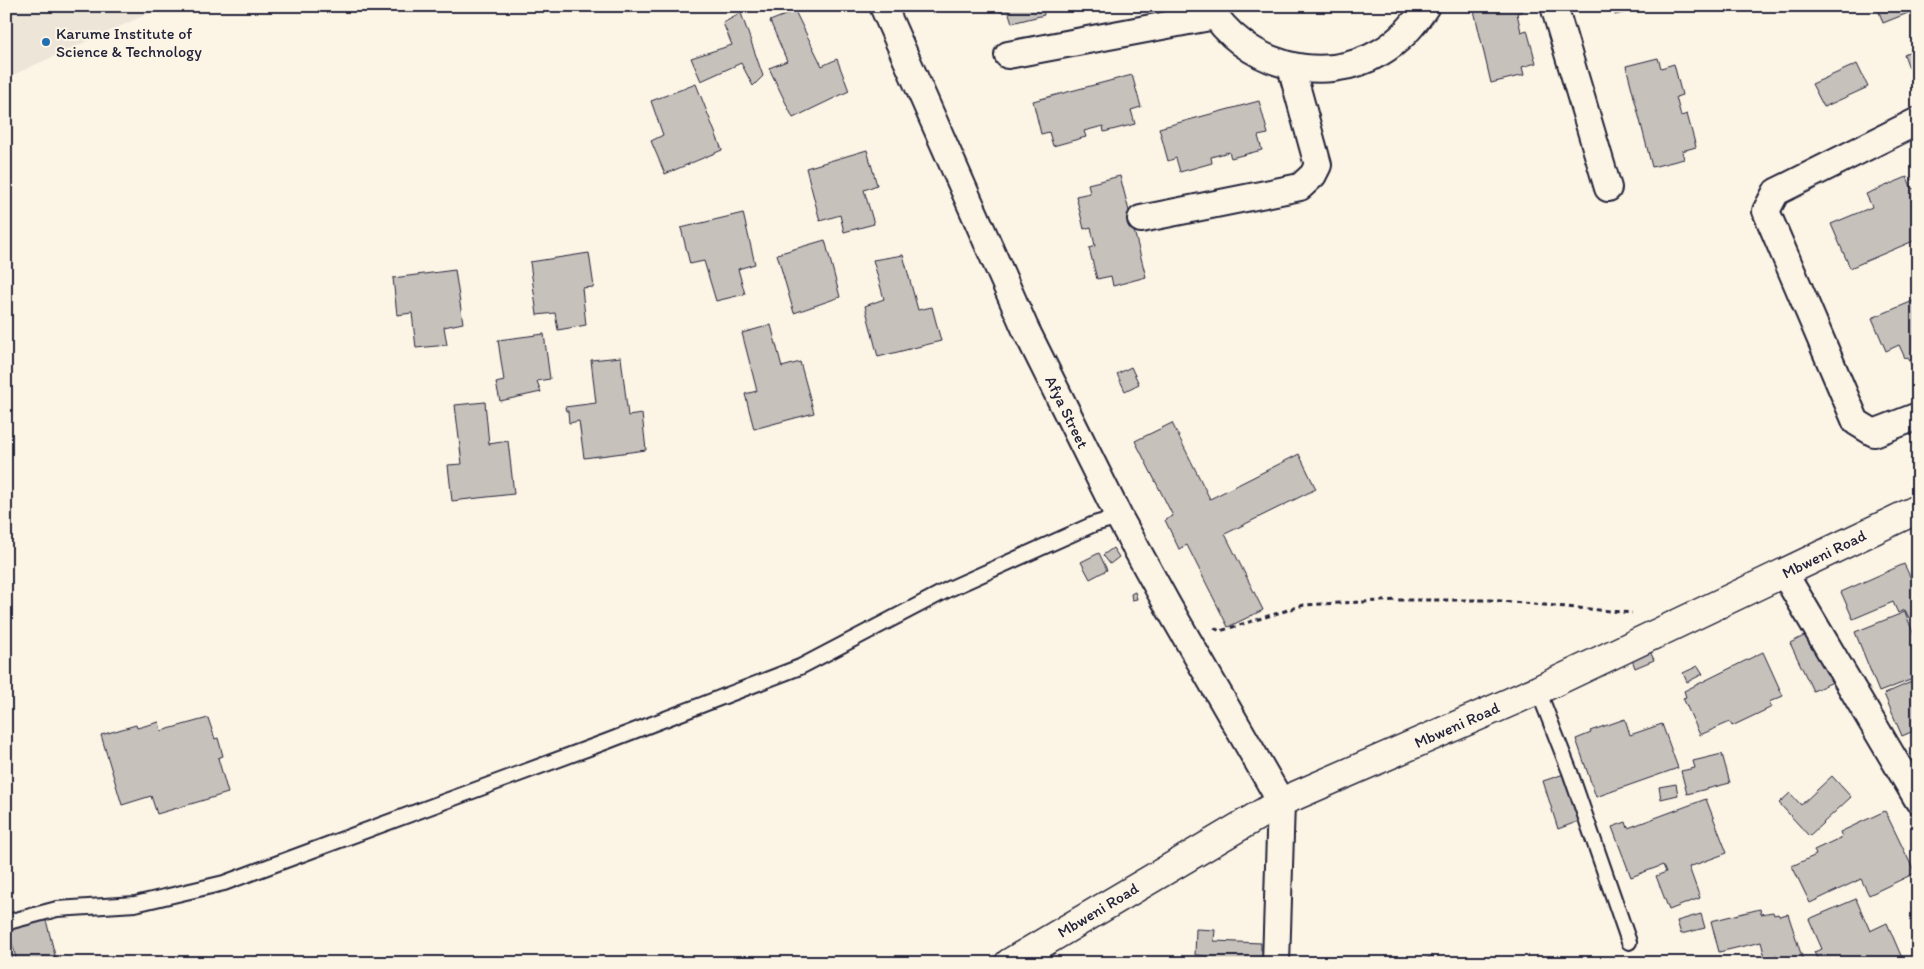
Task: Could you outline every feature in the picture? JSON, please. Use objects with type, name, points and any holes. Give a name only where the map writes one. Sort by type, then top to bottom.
[{"type":"street","name":"Afya Street","points":[[883,6],[1025,328],[1119,517],[1281,802]]},
{"type":"street","points":[[1008,56],[1212,11],[1230,34],[1248,49],[1269,60],[1291,67],[1337,68],[1360,62],[1381,52],[1400,38],[1416,22],[1426,6]]},
{"type":"street","points":[[1554,6],[1608,188]]},
{"type":"street","points":[[1141,220],[1300,187],[1312,175],[1318,165],[1291,67]]},
{"type":"street","points":[[1918,121],[1776,192],[1766,212],[1856,422],[1874,433],[1918,416]]},
{"type":"street","name":"Mbweni Road","points":[[1008,963],[1281,802],[1538,690],[1918,509]]},
{"type":"street","points":[[1784,573],[1918,800]]},
{"type":"street","points":[[1276,963],[1281,802]]},
{"type":"lane","points":[[6,924],[57,909],[135,904],[224,883],[800,668],[949,589],[1094,524],[1119,517]]},
{"type":"lane","points":[[1538,690],[1570,772],[1629,942]]},
{"type":"path","points":[[1211,627],[1220,631],[1304,604],[1398,600],[1490,600],[1633,613]]},
{"type":"shaded area","name":"Karume Institute of Science & Technology","points":[[6,6],[165,6],[6,78]]},
{"type":"building","points":[[998,6],[1052,6],[1043,9],[1044,15],[1012,23],[1008,10],[1000,12]]},
{"type":"building","points":[[1062,6],[1076,6],[1063,10]]},
{"type":"building","points":[[1473,6],[1521,6],[1523,11],[1517,13],[1521,32],[1527,30],[1536,63],[1522,67],[1524,75],[1491,83]]},
{"type":"building","points":[[1613,6],[1647,6],[1647,7],[1615,15]]},
{"type":"building","points":[[1877,6],[1918,6],[1918,9],[1883,23]]},
{"type":"building","points":[[795,11],[822,66],[837,59],[849,91],[793,118],[769,68],[787,61],[770,21]]},
{"type":"building","points":[[741,13],[763,76],[753,86],[741,63],[701,81],[691,58],[732,45],[723,23]]},
{"type":"building","points":[[1918,48],[1918,64],[1909,68],[1904,54]]},
{"type":"building","points":[[1658,58],[1661,68],[1674,64],[1682,95],[1676,97],[1681,116],[1687,114],[1696,147],[1682,151],[1684,159],[1652,167],[1626,66]]},
{"type":"building","points":[[1857,64],[1868,87],[1824,107],[1812,84]]},
{"type":"building","points":[[1132,75],[1141,107],[1131,110],[1135,124],[1104,132],[1103,126],[1084,131],[1086,137],[1053,146],[1049,132],[1041,134],[1033,101]]},
{"type":"building","points":[[696,84],[722,150],[665,174],[651,141],[663,135],[651,101]]},
{"type":"building","points":[[1259,101],[1268,134],[1258,136],[1262,150],[1231,158],[1229,152],[1211,157],[1212,163],[1180,172],[1176,158],[1168,161],[1159,128]]},
{"type":"building","points":[[867,150],[877,185],[864,190],[874,224],[844,232],[840,215],[820,221],[806,168]]},
{"type":"building","points":[[1120,176],[1146,277],[1113,286],[1111,276],[1097,279],[1089,248],[1095,246],[1091,227],[1084,229],[1076,196],[1090,193],[1088,184]]},
{"type":"building","points":[[1907,177],[1912,189],[1915,188],[1918,196],[1918,239],[1850,268],[1831,224],[1872,207],[1866,194]]},
{"type":"building","points":[[743,213],[755,264],[738,269],[745,294],[716,301],[704,261],[690,264],[681,228]]},
{"type":"building","points":[[825,240],[840,297],[794,313],[777,254]]},
{"type":"building","points":[[589,253],[594,287],[582,288],[586,325],[558,330],[555,313],[537,315],[530,262]]},
{"type":"building","points":[[903,255],[918,310],[932,307],[941,341],[878,357],[865,306],[884,299],[873,260]]},
{"type":"building","points":[[455,270],[463,323],[444,327],[447,345],[416,348],[412,313],[397,315],[393,278]]},
{"type":"building","points":[[1918,299],[1918,365],[1912,367],[1908,357],[1905,358],[1899,345],[1886,351],[1872,318]]},
{"type":"building","points":[[771,325],[782,367],[800,362],[814,413],[754,429],[745,394],[757,391],[742,333]]},
{"type":"building","points":[[544,334],[550,379],[537,381],[541,392],[500,401],[496,383],[504,381],[498,340]]},
{"type":"building","points":[[621,357],[628,416],[642,414],[646,450],[584,458],[579,421],[569,423],[568,411],[566,411],[565,407],[596,403],[591,360]]},
{"type":"building","points":[[1131,367],[1139,384],[1125,391],[1117,374]]},
{"type":"building","points":[[485,402],[489,444],[508,441],[514,494],[452,501],[448,465],[462,464],[455,405]]},
{"type":"building","points":[[1172,423],[1210,499],[1299,454],[1316,489],[1225,534],[1263,610],[1228,627],[1187,545],[1179,549],[1165,520],[1173,516],[1135,441]]},
{"type":"building","points":[[1113,548],[1119,557],[1110,564],[1103,555]]},
{"type":"building","points":[[1099,553],[1107,570],[1090,579],[1081,562]]},
{"type":"building","points":[[1904,564],[1918,593],[1918,614],[1909,618],[1905,610],[1898,613],[1893,602],[1853,619],[1841,592]]},
{"type":"building","points":[[1135,592],[1137,599],[1132,600],[1131,594]]},
{"type":"building","points":[[1905,612],[1918,645],[1918,677],[1879,692],[1855,632]]},
{"type":"building","points":[[1810,633],[1833,682],[1813,691],[1790,643]]},
{"type":"building","points":[[1649,649],[1654,660],[1635,668],[1631,657]]},
{"type":"building","points":[[1763,652],[1783,696],[1769,702],[1772,707],[1732,726],[1730,722],[1700,735],[1683,698],[1686,697],[1684,691]]},
{"type":"building","points":[[1698,666],[1703,674],[1687,682],[1683,673]]},
{"type":"building","points":[[1918,679],[1918,729],[1902,736],[1884,694]]},
{"type":"building","points":[[208,718],[215,739],[218,738],[223,756],[218,758],[228,793],[157,814],[151,796],[122,805],[101,735],[136,725],[137,728],[159,722],[161,731]]},
{"type":"building","points":[[1625,719],[1630,735],[1662,724],[1678,768],[1596,797],[1576,739],[1591,733],[1590,731]]},
{"type":"building","points":[[1722,754],[1730,783],[1687,794],[1681,771],[1695,768],[1693,761]]},
{"type":"building","points":[[1567,773],[1582,820],[1558,829],[1543,781]]},
{"type":"building","points":[[1832,776],[1851,797],[1809,836],[1779,803],[1790,793],[1801,805]]},
{"type":"building","points":[[1676,784],[1678,795],[1661,799],[1659,787]]},
{"type":"building","points":[[1706,799],[1727,853],[1689,867],[1700,898],[1669,910],[1656,876],[1666,872],[1663,865],[1631,877],[1612,827],[1626,822],[1628,828]]},
{"type":"building","points":[[1885,811],[1915,873],[1869,895],[1861,879],[1810,903],[1792,866],[1816,855],[1814,850],[1842,837],[1840,832]]},
{"type":"building","points":[[1856,899],[1870,931],[1887,923],[1902,958],[1891,963],[1819,963],[1814,952],[1822,949],[1809,919]]},
{"type":"building","points":[[1760,909],[1761,914],[1773,912],[1774,915],[1778,914],[1779,916],[1788,914],[1804,963],[1780,963],[1777,955],[1765,957],[1761,942],[1719,952],[1711,921]]},
{"type":"building","points":[[1701,914],[1705,928],[1681,934],[1677,921]]},
{"type":"building","points":[[46,920],[57,963],[17,963],[9,929]]},
{"type":"building","points":[[1196,929],[1215,930],[1214,941],[1261,943],[1261,950],[1264,950],[1263,963],[1209,963],[1210,956],[1195,955]]},
{"type":"building","points":[[1433,956],[1435,963],[1415,963]]},
{"type":"building","points":[[1918,958],[1918,963],[1905,963]]},
{"type":"building","points":[[1722,959],[1723,963],[1701,963]]},
{"type":"place","name":"Karume Institute of Science & Technology","points":[[46,42]]}]
